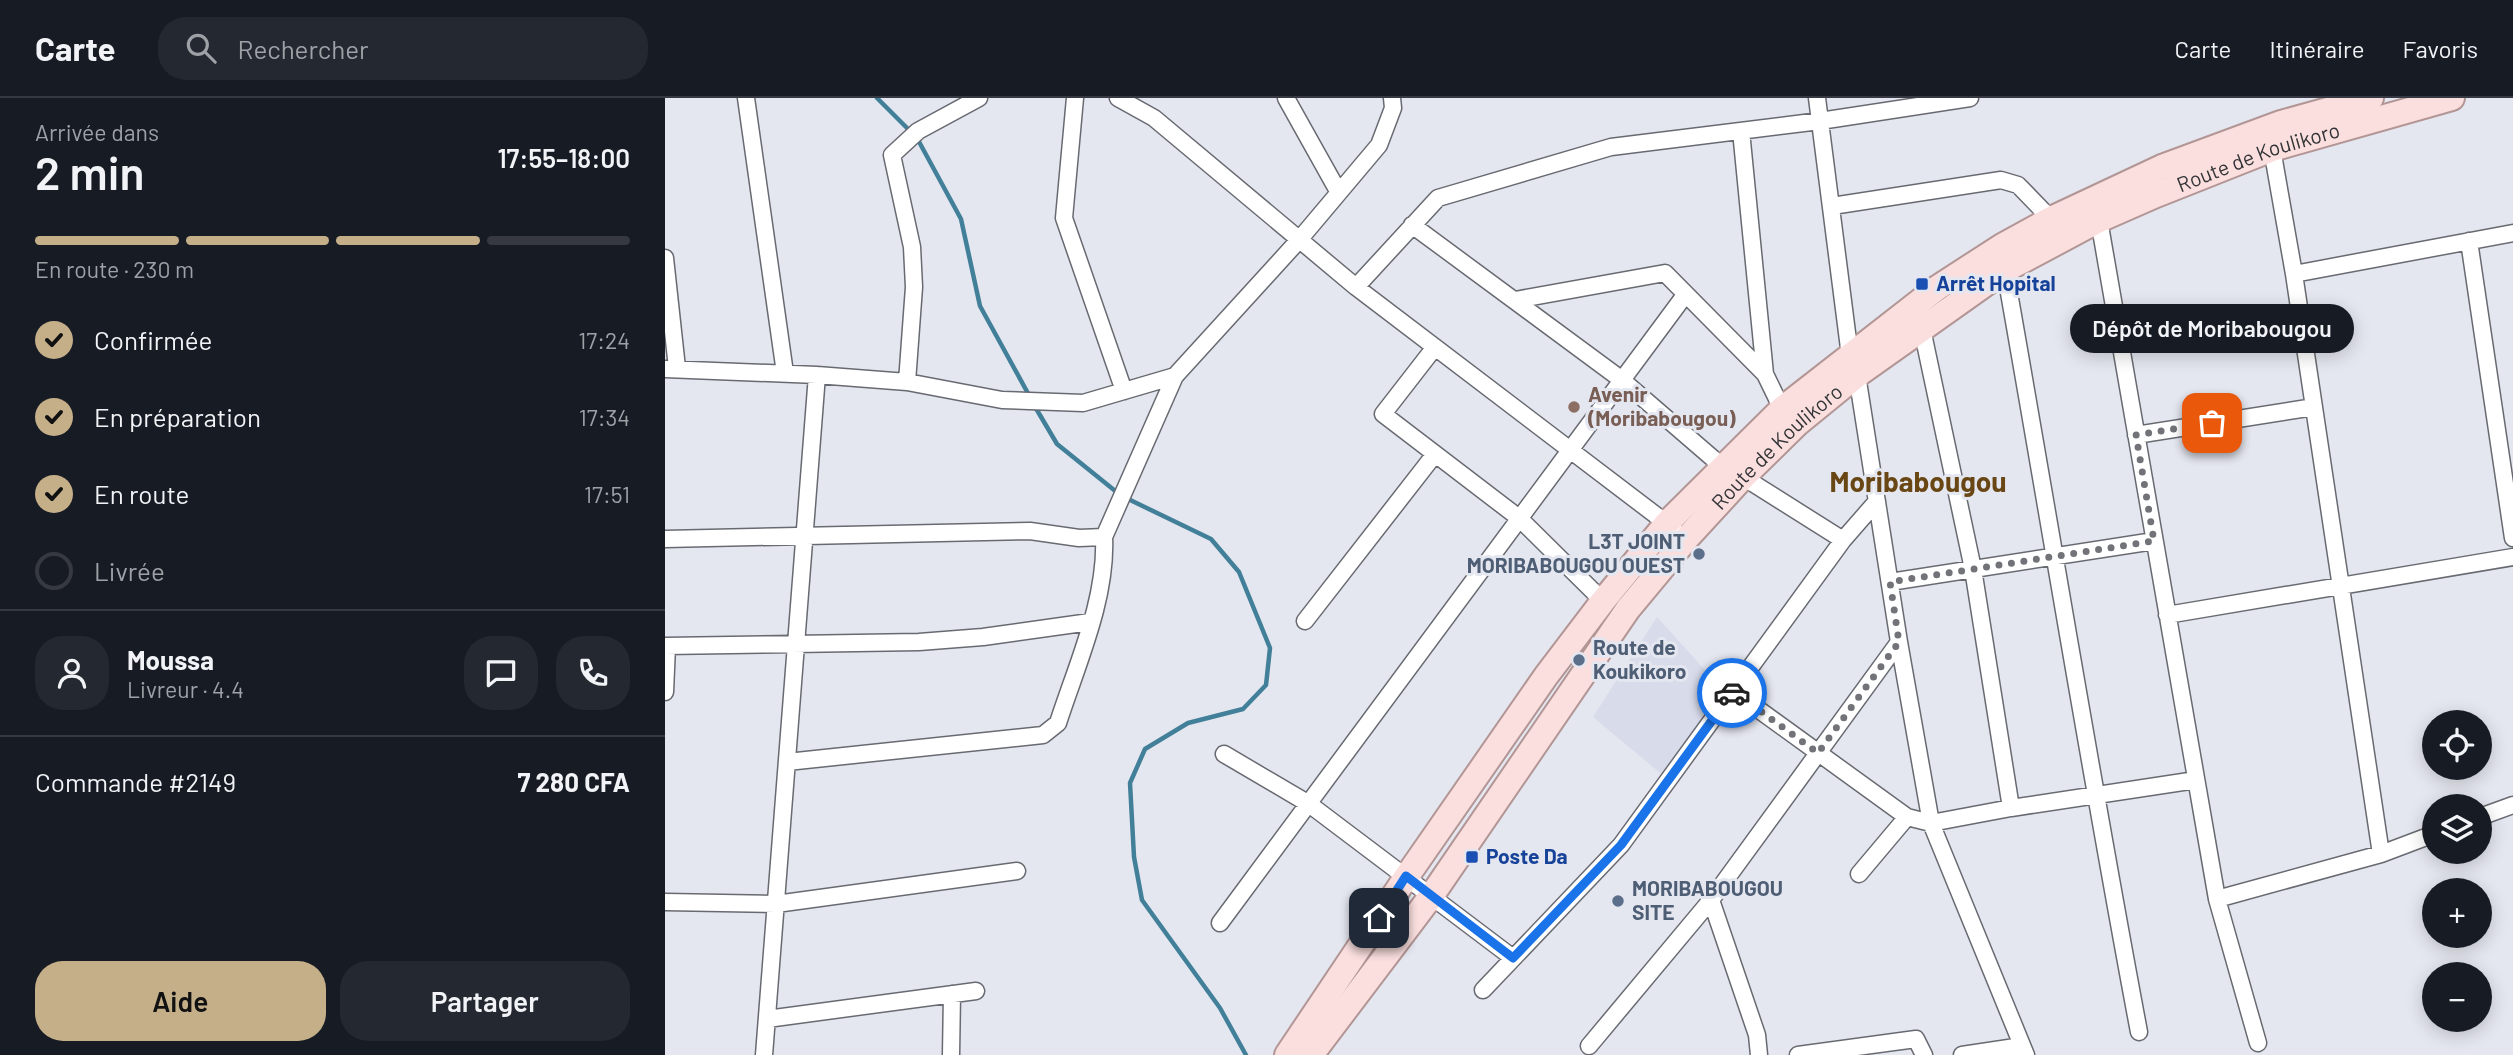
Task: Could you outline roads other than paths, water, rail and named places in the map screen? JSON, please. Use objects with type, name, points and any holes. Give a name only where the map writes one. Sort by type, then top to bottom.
[{"type":"main road","name":"Route de Koulikoro","points":[[1298,1051],[1406,876],[1538,687],[1667,523],[1797,424],[1854,365],[1937,288],[2002,246],[2051,219],[2162,167],[2281,123],[2371,98]]},
{"type":"main road","name":"Route de Koulikoro","points":[[1298,1051],[1432,895],[1628,609],[1687,538],[1782,409],[1854,365],[1922,329],[2005,270],[2099,220],[2271,149],[2391,106],[2452,98]]},
{"type":"street","points":[[746,98],[785,373]]},
{"type":"street","points":[[907,382],[914,287],[912,247],[892,155],[914,134],[979,98]]},
{"type":"street","points":[[1075,98],[1064,218],[1124,391]]},
{"type":"street","points":[[1118,98],[1154,118],[1356,287],[1687,538]]},
{"type":"street","points":[[1286,98],[1338,191]]},
{"type":"street","points":[[787,762],[1043,735],[1058,723],[1100,591],[1105,557],[1104,537],[1174,376],[1299,240],[1379,145],[1393,108],[1392,98]]},
{"type":"street","points":[[1817,98],[1854,365],[1931,823],[2024,1050],[1962,1055]]},
{"type":"street","points":[[1356,287],[1438,198],[1611,147],[1820,121],[1970,98]]},
{"type":"street","points":[[1741,131],[1765,374]]},
{"type":"street","points":[[2271,149],[2294,274],[2381,854]]},
{"type":"street","points":[[1832,206],[2001,180],[2018,185],[2051,219]]},
{"type":"street","points":[[2099,220],[2217,899],[2258,1043]]},
{"type":"street","points":[[1412,225],[1622,380],[1733,472],[1843,540]]},
{"type":"street","points":[[2294,274],[2513,233]]},
{"type":"street","points":[[2469,241],[2513,538]]},
{"type":"street","points":[[665,258],[671,369],[817,374],[907,382],[1002,400],[1083,403],[1174,376]]},
{"type":"street","points":[[2005,270],[2056,556],[2094,795],[2139,1032]]},
{"type":"street","points":[[1514,300],[1665,273],[1765,374],[1782,409]]},
{"type":"street","points":[[1220,923],[1685,295]]},
{"type":"street","points":[[1922,329],[1973,569],[2011,808]]},
{"type":"street","points":[[1435,346],[1383,414],[1519,518],[1603,601]]},
{"type":"street","points":[[764,1055],[817,374]]},
{"type":"street","points":[[2136,435],[2314,407]]},
{"type":"street","points":[[1305,621],[1435,454]]},
{"type":"street","points":[[1483,990],[1621,845],[1843,540],[1877,501]]},
{"type":"street","points":[[665,540],[1030,531],[1079,538],[1104,537]]},
{"type":"street","points":[[1890,582],[2154,541]]},
{"type":"street","points":[[2167,615],[2513,557]]},
{"type":"street","points":[[665,692],[666,646],[919,642],[983,637],[1090,622]]},
{"type":"street","points":[[1588,1046],[1711,900],[1899,642]]},
{"type":"street","points":[[1733,691],[1907,817],[1931,823],[2196,780]]},
{"type":"street","points":[[1224,754],[1309,804],[1513,958]]},
{"type":"street","points":[[2492,813],[2513,805]]},
{"type":"street","points":[[1859,874],[1907,817]]},
{"type":"street","points":[[2217,899],[2381,854],[2422,839]]},
{"type":"street","points":[[665,902],[776,904],[1017,871]]},
{"type":"street","points":[[1711,900],[1757,1035],[1759,1055]]},
{"type":"street","points":[[767,1019],[976,991]]},
{"type":"street","points":[[951,1055],[952,994]]},
{"type":"street","points":[[1798,1055],[1916,1039],[1924,1055]]},
{"type":"waterway","points":[[877,98],[911,132]]},
{"type":"waterway","points":[[917,138],[961,219],[980,306],[1030,397]]},
{"type":"waterway","points":[[1034,405],[1057,444],[1119,494]]},
{"type":"waterway","points":[[1126,498],[1211,539],[1239,572],[1270,648],[1266,685],[1243,709],[1188,723],[1145,749],[1130,783],[1134,857],[1142,900],[1220,1008],[1246,1055]]},
{"type":"place","name":"Arrêt Hopital","points":[[1922,284]]},
{"type":"place","name":"Avenir (Moribabougou)","points":[[1574,407]]},
{"type":"place","name":"Dépôt de Moribabougou","points":[[2212,423]]},
{"type":"place","name":"L3T JOINT MORIBABOUGOU OUEST","points":[[1699,554]]},
{"type":"place","name":"Route de Koukikoro","points":[[1579,660]]},
{"type":"place","name":"Poste Da","points":[[1472,857]]},
{"type":"place","name":"MORIBABOUGOU SITE","points":[[1618,901]]},
{"type":"district","name":"Moribabougou","points":[[1918,482]]}]
